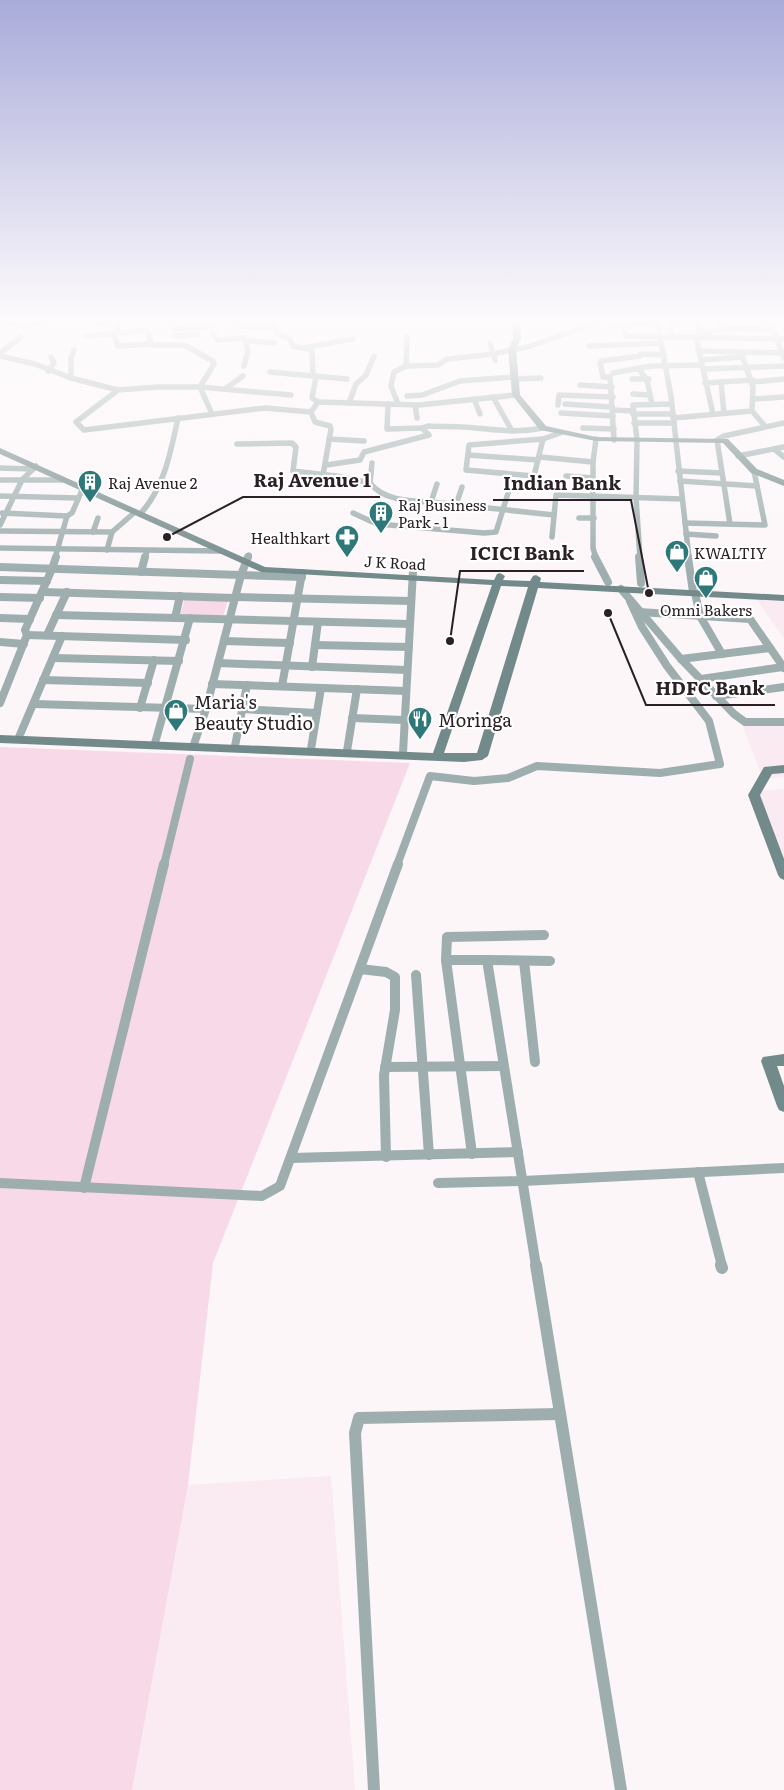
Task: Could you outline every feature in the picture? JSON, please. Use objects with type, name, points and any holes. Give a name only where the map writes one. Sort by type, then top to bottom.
[{"type":"street","points":[[96,406],[76,422],[80,428],[84,430],[265,408],[311,412]]},
{"type":"street","points":[[208,406],[212,414]]},
{"type":"street","points":[[311,412],[316,406]]},
{"type":"street","points":[[388,406],[387,429],[422,428],[428,426],[512,431],[543,428],[596,439],[725,441],[754,471],[784,483]]},
{"type":"street","points":[[415,406],[417,418]]},
{"type":"street","points":[[477,406],[480,414]]},
{"type":"street","points":[[498,406],[512,431]]},
{"type":"street","points":[[525,406],[543,428]]},
{"type":"street","points":[[576,406],[673,418]]},
{"type":"street","points":[[613,406],[614,440]]},
{"type":"street","points":[[634,406],[633,413],[637,440],[636,498],[641,583]]},
{"type":"street","points":[[672,406],[677,440],[678,471],[693,590],[700,616],[722,654]]},
{"type":"street","points":[[711,406],[713,414]]},
{"type":"street","points":[[723,406],[724,413]]},
{"type":"street","points":[[752,411],[753,406]]},
{"type":"street","points":[[561,414],[613,411]]},
{"type":"street","points":[[634,423],[752,411]]},
{"type":"street","points":[[752,411],[765,426]]},
{"type":"street","points":[[311,412],[315,422],[330,426],[324,475]]},
{"type":"street","points":[[0,531],[112,532],[141,511],[170,457],[178,418]]},
{"type":"street","points":[[717,440],[724,436],[784,423]]},
{"type":"street","points":[[326,465],[360,460],[364,452],[429,435],[422,428]]},
{"type":"street","points":[[584,428],[614,429]]},
{"type":"street","points":[[542,442],[534,476],[466,470],[469,445],[496,442],[542,442],[560,433]]},
{"type":"street","points":[[329,439],[364,441]]},
{"type":"street","points":[[596,439],[593,462],[593,548],[597,563],[608,582]]},
{"type":"street","points":[[717,440],[730,524]]},
{"type":"street","name":"J K Road","points":[[0,443],[62,480],[141,511],[221,551],[264,565],[302,575],[413,574]]},
{"type":"street","points":[[237,444],[268,443],[296,445],[293,471],[370,483]]},
{"type":"street","points":[[738,456],[784,447]]},
{"type":"street","points":[[774,449],[780,456],[784,457]]},
{"type":"street","name":"J K Road","points":[[0,451],[5,455],[40,467],[247,559]]},
{"type":"street","points":[[468,455],[593,462]]},
{"type":"street","points":[[372,463],[370,483],[375,490],[393,498],[554,515]]},
{"type":"street","points":[[0,468],[40,467]]},
{"type":"street","points":[[0,525],[3,513],[14,497],[22,480],[40,467]]},
{"type":"street","points":[[678,471],[722,473]]},
{"type":"street","points":[[684,522],[765,525],[754,471]]},
{"type":"street","points":[[566,476],[593,478]]},
{"type":"street","points":[[0,480],[62,480]]},
{"type":"street","points":[[680,481],[757,486]]},
{"type":"street","points":[[431,502],[436,484]]},
{"type":"street","points":[[456,505],[462,487]]},
{"type":"street","points":[[3,513],[67,516],[72,513],[83,488]]},
{"type":"street","points":[[353,513],[377,524],[484,534],[496,532],[509,490]]},
{"type":"street","points":[[552,537],[556,495],[682,499]]},
{"type":"street","points":[[0,496],[78,498]]},
{"type":"street","points":[[0,702],[28,635],[26,630],[30,619],[52,569],[67,516]]},
{"type":"street","points":[[93,532],[98,518]]},
{"type":"street","points":[[579,518],[594,518]]},
{"type":"street","points":[[107,550],[112,532]]},
{"type":"street","points":[[686,534],[716,536]]},
{"type":"street","points":[[0,548],[221,551]]},
{"type":"street","points":[[141,572],[147,551]]},
{"type":"street","points":[[193,746],[206,708],[241,575],[247,559]]},
{"type":"street","name":"J K Road","points":[[264,565],[535,581],[621,589],[784,591]]},
{"type":"street","points":[[0,567],[241,575],[302,575],[282,686]]},
{"type":"street","points":[[403,753],[413,574]]},
{"type":"street","points":[[438,756],[498,579]]},
{"type":"street","points":[[0,580],[47,581]]},
{"type":"street","points":[[0,738],[19,737],[193,746],[311,749],[464,758],[482,756],[535,581]]},
{"type":"street","name":"J K Road","points":[[535,581],[641,583],[693,590],[784,598]]},
{"type":"street","points":[[621,589],[681,659],[734,714],[745,722],[784,722]]},
{"type":"street","points":[[0,597],[67,592],[411,601]]},
{"type":"street","points":[[47,635],[67,592]]},
{"type":"street","points":[[175,618],[180,596]]},
{"type":"street","points":[[0,1183],[262,1196],[280,1186],[430,776],[474,781],[508,778],[537,766],[660,773],[720,764],[709,721],[667,666],[642,627],[630,601]]},
{"type":"street","points":[[639,612],[750,620],[784,668],[701,679]]},
{"type":"street","points":[[56,615],[410,624]]},
{"type":"street","points":[[0,618],[30,619]]},
{"type":"street","points":[[155,743],[186,640],[190,618]]},
{"type":"street","points":[[312,666],[318,622]]},
{"type":"street","points":[[28,635],[186,640]]},
{"type":"street","points":[[19,737],[62,636]]},
{"type":"street","points":[[224,640],[290,643]]},
{"type":"street","points":[[0,642],[24,644]]},
{"type":"street","points":[[315,645],[408,647]]},
{"type":"street","points":[[681,659],[770,648]]},
{"type":"street","points":[[52,658],[180,661]]},
{"type":"street","points":[[140,708],[154,660]]},
{"type":"street","points":[[218,663],[407,670]]},
{"type":"street","points":[[44,680],[148,683]]},
{"type":"street","points":[[212,684],[406,691]]},
{"type":"street","points":[[235,746],[247,685]]},
{"type":"street","points":[[716,696],[784,687]]},
{"type":"street","points":[[311,749],[321,688]]},
{"type":"street","points":[[347,751],[357,689]]},
{"type":"street","points":[[34,704],[140,708],[206,708]]},
{"type":"street","points":[[242,709],[317,713]]},
{"type":"street","points":[[352,718],[404,720]]},
{"type":"street","points":[[0,738],[438,756]]},
{"type":"street","points":[[84,1188],[190,759]]},
{"type":"street","points":[[784,769],[768,770],[754,795],[784,875]]},
{"type":"street","points":[[472,1154],[446,960],[447,937],[544,935]]},
{"type":"street","points":[[446,960],[550,961]]},
{"type":"street","points":[[487,960],[621,1790]]},
{"type":"street","points":[[524,961],[535,1062]]},
{"type":"street","points":[[360,969],[386,972],[395,977],[396,1002],[385,1067],[386,1157]]},
{"type":"street","points":[[416,975],[429,1155]]},
{"type":"street","points":[[784,1060],[768,1061],[784,1104]]},
{"type":"street","points":[[385,1067],[503,1066]]},
{"type":"street","points":[[291,1158],[386,1157],[518,1152]]},
{"type":"street","points":[[438,1182],[523,1181],[784,1168]]},
{"type":"street","points":[[698,1172],[722,1268]]},
{"type":"street","points":[[374,1790],[355,1433],[359,1418],[560,1414]]},
{"type":"shaded area","points":[[754,596],[784,598],[784,638]]},
{"type":"shaded area","points":[[185,599],[228,600],[223,617],[180,615]]},
{"type":"shaded area","points":[[784,720],[784,777],[763,779],[742,724]]},
{"type":"shaded area","points":[[0,747],[410,763],[213,1263],[188,1485],[132,1790],[0,1790]]},
{"type":"shaded area","points":[[784,789],[784,869],[757,791]]},
{"type":"shaded area","points":[[331,1476],[355,1790],[132,1790],[188,1485]]},
{"type":"place","name":"Raj Avenue 2","points":[[90,503]]},
{"type":"place","name":"Raj Business Park - 1","points":[[381,534]]},
{"type":"place","name":"Raj Avenue 1","points":[[167,537]]},
{"type":"place","name":"Healthkart","points":[[347,558]]},
{"type":"place","name":"KWALTIY","points":[[677,573]]},
{"type":"place","name":"Indian Bank","points":[[649,593]]},
{"type":"place","name":"Omni Bakers","points":[[706,599]]},
{"type":"place","name":"HDFC Bank","points":[[608,613]]},
{"type":"place","name":"ICICI Bank","points":[[450,641]]},
{"type":"place","name":"Maria's Beauty Studio","points":[[176,732]]},
{"type":"place","name":"Moringa","points":[[420,740]]}]
